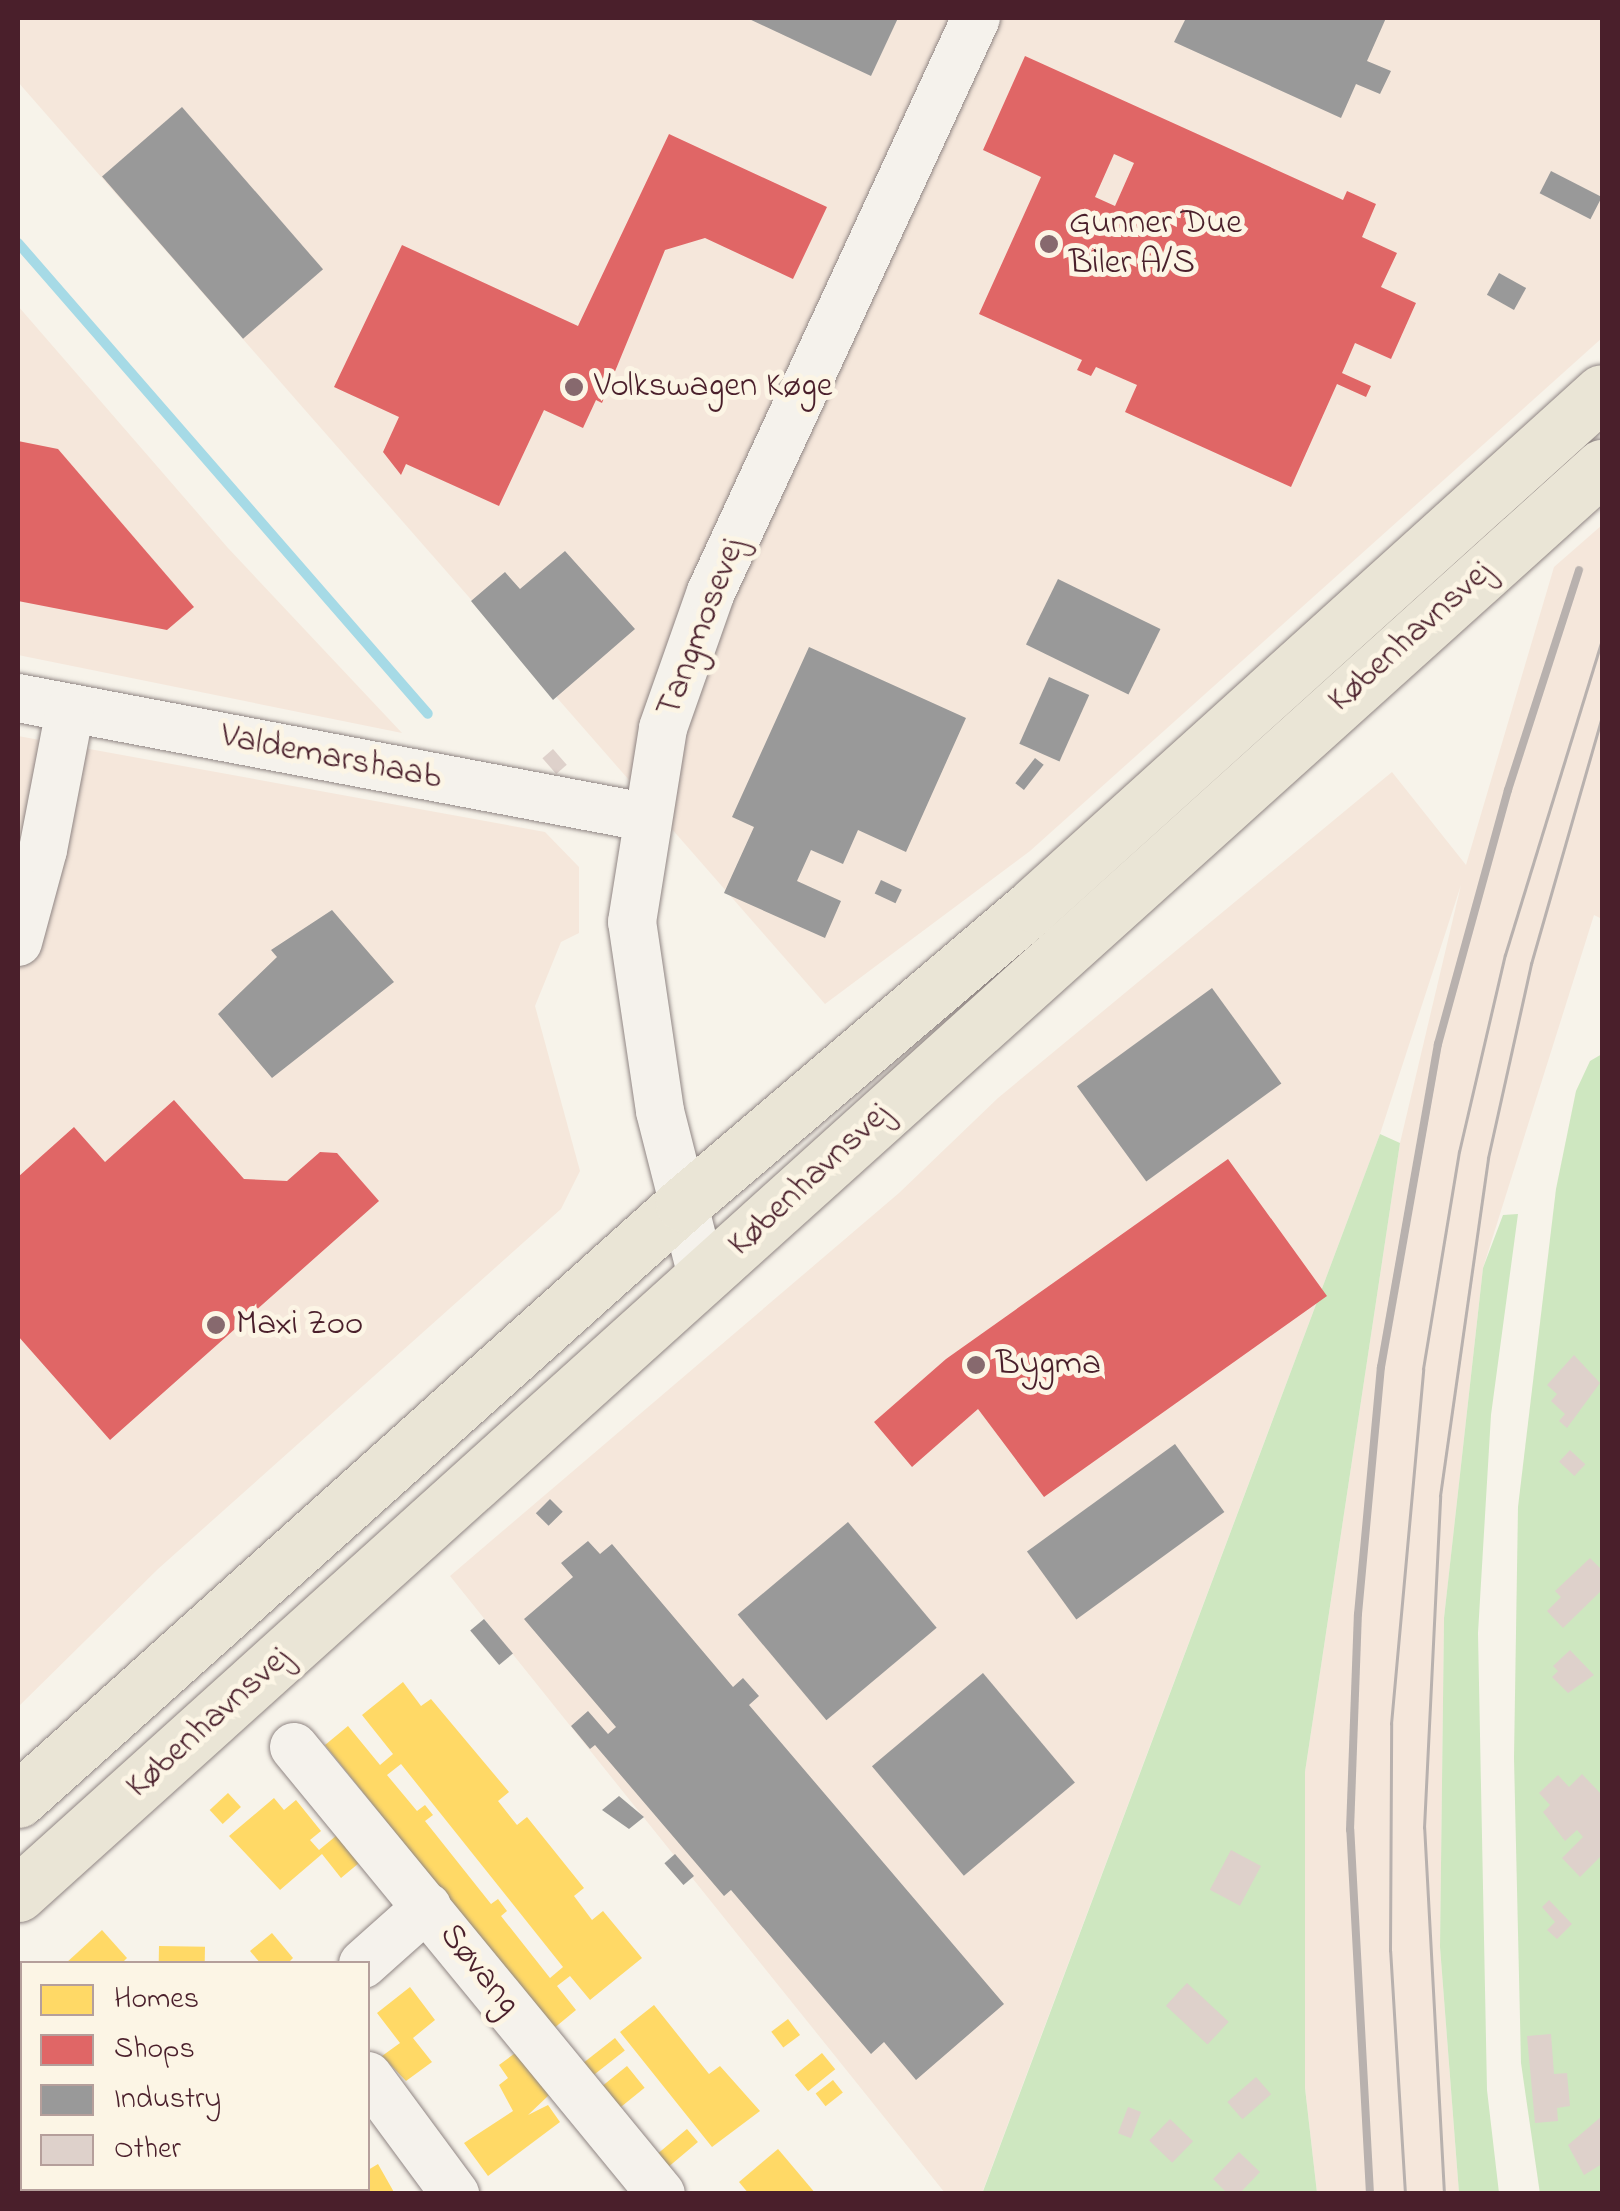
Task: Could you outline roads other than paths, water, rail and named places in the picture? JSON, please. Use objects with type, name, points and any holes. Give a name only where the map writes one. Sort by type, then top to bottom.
[{"type":"main road","name":"Københavnsvej","points":[[18,1800],[683,1204],[1034,905],[1602,392]]},
{"type":"main road","name":"Københavnsvej","points":[[18,1894],[703,1280],[1021,984],[1602,467]]},
{"type":"street","name":"Tangmosevej","points":[[703,1280],[660,1111],[632,922],[644,817],[670,706],[711,592],[976,18]]},
{"type":"street","name":"Valdemarshaab","points":[[18,698],[644,817]]},
{"type":"street","points":[[18,942],[44,850],[70,710]]},
{"type":"street","name":"Søvang","points":[[294,1748],[662,2194]]},
{"type":"street","points":[[366,1961],[427,1907]]},
{"type":"street","points":[[370,2079],[455,2194]]},
{"type":"waterway","points":[[18,243],[428,714]]},
{"type":"tram line","points":[[1405,2194],[1390,1951],[1391,1724],[1423,1369],[1459,1152],[1505,955],[1602,639]]},
{"type":"tram line","points":[[1444,2194],[1424,1828],[1440,1496],[1488,1158],[1531,964],[1602,717]]},
{"type":"railway","points":[[1370,2194],[1350,1830],[1358,1614],[1381,1367],[1438,1044],[1508,790],[1579,570]]},
{"type":"place","name":"Gunner Due Biler A/S","points":[[1049,244]]},
{"type":"place","name":"Volkswagen Køge","points":[[574,387]]},
{"type":"place","name":"Maxi Zoo","points":[[216,1325]]},
{"type":"place","name":"Bygma","points":[[976,1365]]}]
